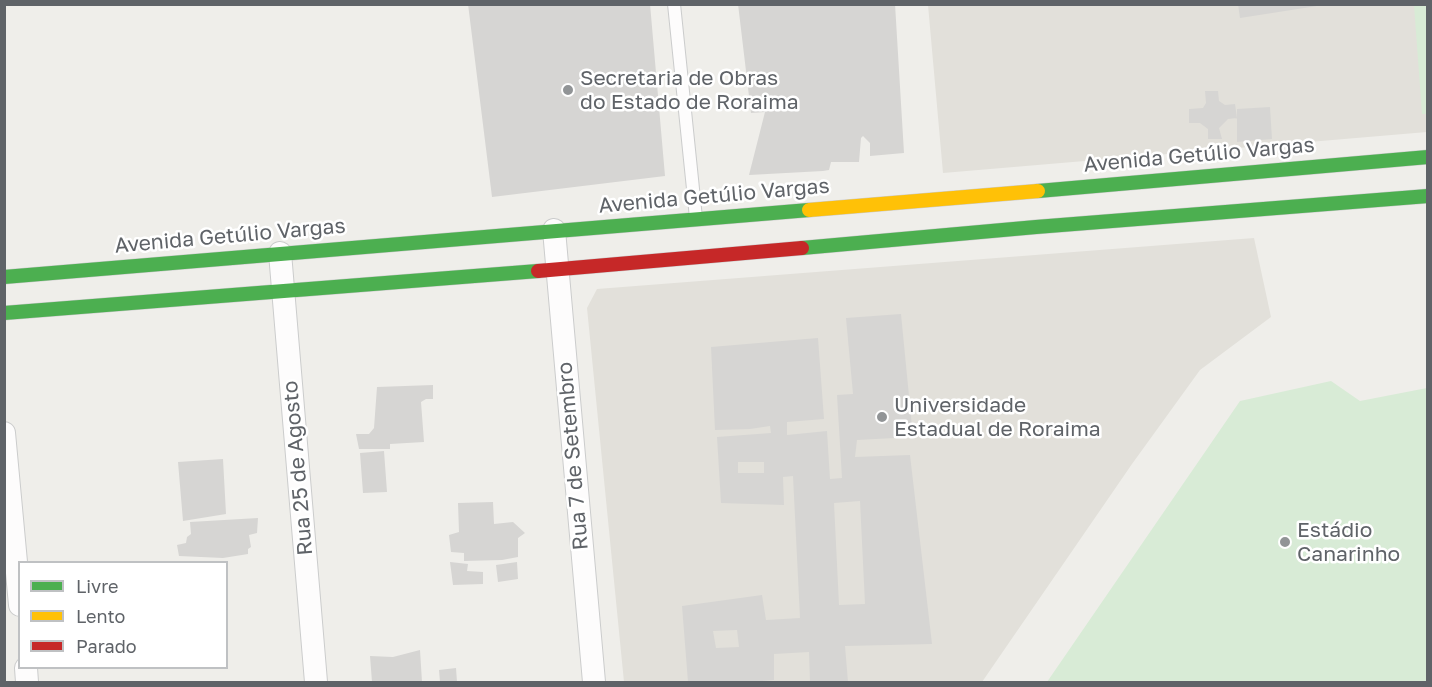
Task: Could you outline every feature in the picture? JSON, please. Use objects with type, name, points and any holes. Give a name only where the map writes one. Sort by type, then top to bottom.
[{"type":"main road","name":"Avenida Getúlio Vargas","points":[[4,277],[1428,157]]},
{"type":"main road","points":[[1216,174],[1220,214]]},
{"type":"main road","points":[[4,313],[557,270],[784,240],[1036,227],[1428,196]]},
{"type":"main road","points":[[780,211],[784,240]]},
{"type":"street","name":"Rua 7 de Setembro","points":[[554,230],[594,682]]},
{"type":"street","name":"Rua 25 de Agosto","points":[[280,253],[316,682]]},
{"type":"street","points":[[4,433],[9,550],[18,595]]},
{"type":"lane","points":[[674,4],[696,220]]},
{"type":"shaded area","points":[[928,5],[1427,5],[1427,132],[943,173]]},
{"type":"shaded area","name":"Universidade Estadual de Roraima","points":[[1254,238],[1271,317],[1200,370],[1132,464],[982,682],[624,682],[587,308],[597,289]]},
{"type":"green space","points":[[1414,5],[1427,5],[1427,114],[1422,114]]},
{"type":"green space","name":"Estádio Canarinho","points":[[1331,381],[1360,401],[1427,388],[1427,682],[1047,682],[1240,401]]},
{"type":"building","name":"Secretaria de Obras do Estado de Roraima","points":[[468,4],[650,4],[665,176],[492,197]]},
{"type":"building","points":[[738,4],[895,4],[904,153],[870,156],[870,143],[863,136],[859,162],[831,162],[829,170],[823,171],[749,175],[765,112],[751,113]]},
{"type":"building","points":[[1238,4],[1317,4],[1317,6],[1240,18]]},
{"type":"building","points":[[1205,91],[1218,91],[1219,101],[1225,105],[1235,104],[1237,118],[1228,119],[1219,128],[1222,139],[1208,139],[1208,129],[1200,123],[1189,123],[1189,109],[1203,108],[1206,103]]},
{"type":"building","points":[[1270,107],[1272,139],[1237,142],[1237,109]]},
{"type":"building","points":[[901,314],[913,437],[857,440],[855,457],[910,455],[932,644],[845,646],[848,682],[810,682],[809,652],[774,654],[774,680],[688,682],[682,606],[762,595],[766,620],[800,618],[793,476],[783,477],[784,505],[721,503],[717,437],[771,433],[770,426],[715,430],[711,347],[818,338],[824,419],[787,422],[787,435],[827,431],[830,479],[842,478],[837,395],[853,394],[846,318]],"holes":[[[738,462],[764,462],[764,473],[738,473]],[[860,501],[865,604],[839,605],[834,503]],[[737,630],[739,647],[716,648],[713,631]]]},
{"type":"building","points":[[433,385],[433,399],[421,402],[424,442],[390,444],[390,449],[359,449],[356,434],[369,434],[374,428],[377,387]]},
{"type":"building","points":[[384,451],[387,492],[363,493],[360,453]]},
{"type":"building","points":[[223,459],[226,514],[183,521],[178,462]]},
{"type":"building","points":[[493,502],[494,524],[513,522],[525,533],[518,538],[518,557],[502,560],[464,561],[464,553],[451,552],[449,535],[459,532],[458,503]]},
{"type":"building","points":[[258,518],[257,533],[249,535],[251,547],[248,549],[248,554],[223,558],[179,556],[177,545],[186,543],[187,537],[191,534],[190,522]]},
{"type":"building","points":[[450,562],[468,564],[467,571],[483,572],[483,584],[453,585]]},
{"type":"building","points":[[517,562],[518,579],[498,582],[496,565]]},
{"type":"building","points":[[420,650],[422,682],[372,682],[370,656],[393,657]]},
{"type":"building","points":[[456,668],[457,682],[440,682],[439,670]]},
{"type":"traffic: fast","points":[[1038,191],[1428,157]]},
{"type":"traffic: fast","points":[[802,248],[1428,196]]},
{"type":"traffic: fast","points":[[4,277],[809,210]]},
{"type":"traffic: fast","points":[[4,313],[538,271]]},
{"type":"traffic: slow","points":[[809,210],[1038,191]]},
{"type":"traffic: jam","points":[[538,271],[802,248]]},
{"type":"place","name":"Secretaria de Obras do Estado de Roraima","points":[[568,90]]},
{"type":"place","name":"Universidade Estadual de Roraima","points":[[882,417]]},
{"type":"place","name":"Estádio Canarinho","points":[[1285,542]]}]
